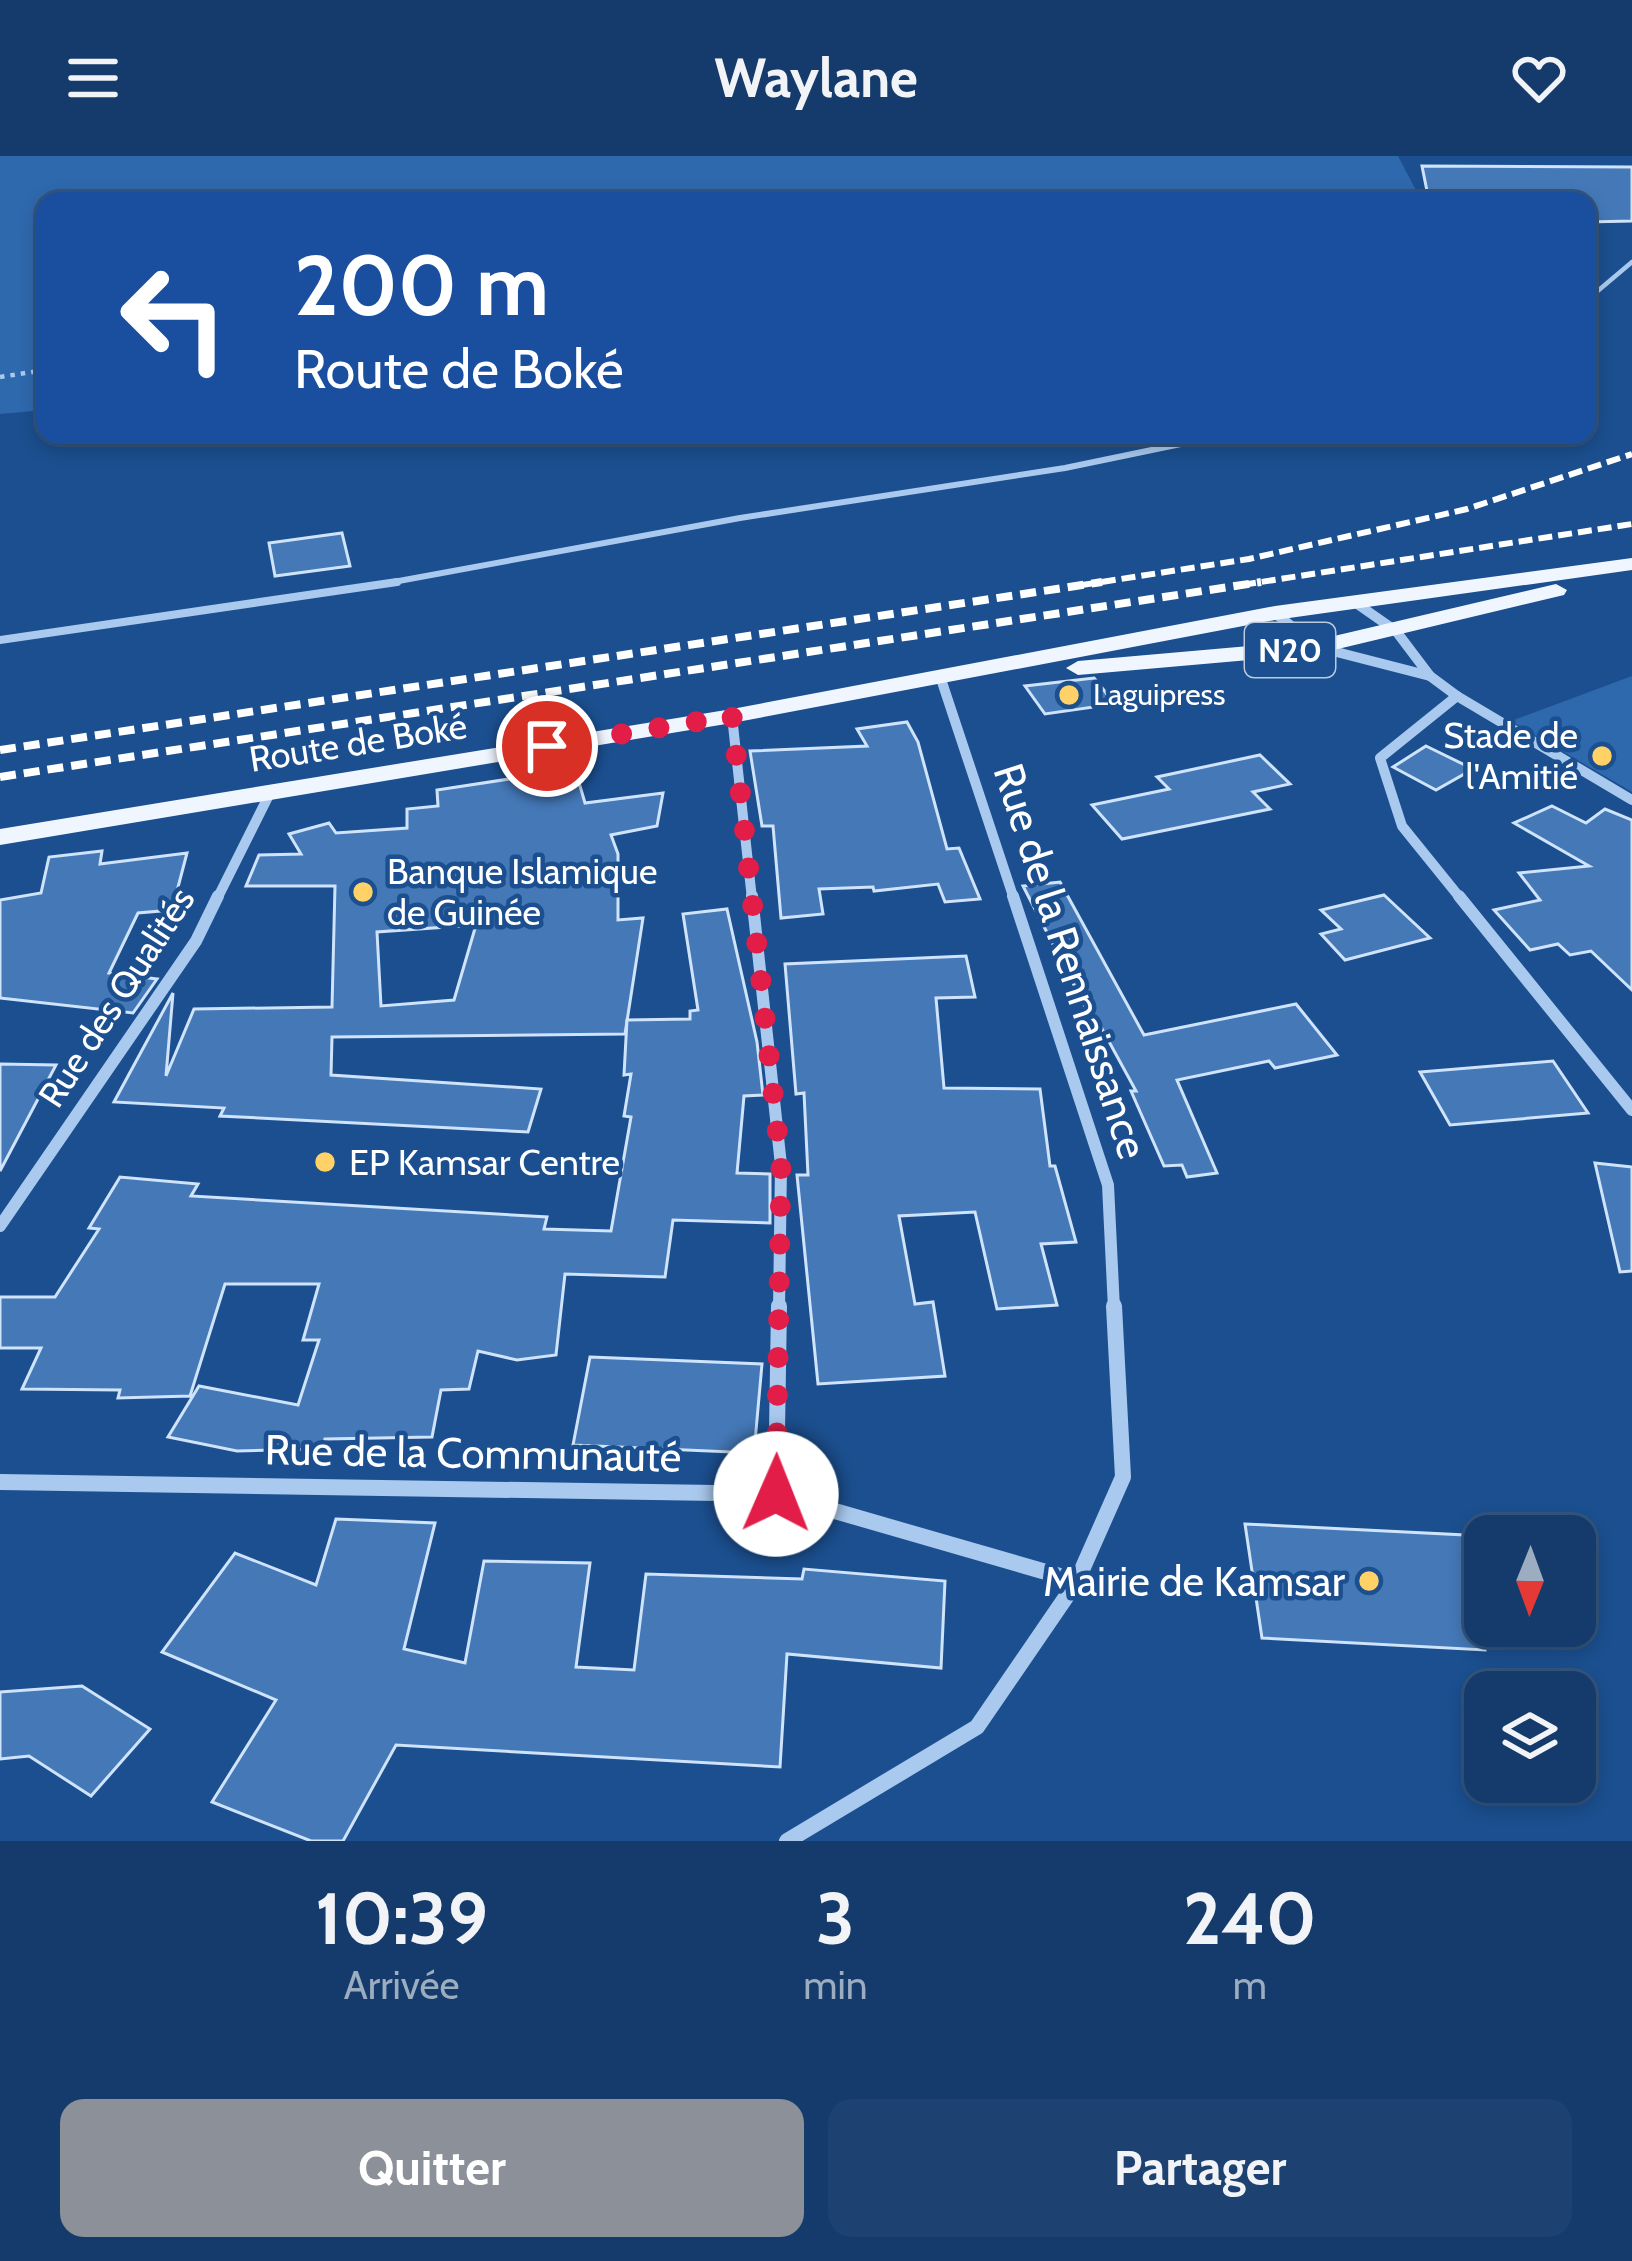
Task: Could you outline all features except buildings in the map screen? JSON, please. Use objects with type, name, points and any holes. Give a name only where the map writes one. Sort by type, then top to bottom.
[{"type":"main road","name":"N20","points":[[940,679],[1275,613],[1632,567]]},
{"type":"main road","name":"N20","points":[[940,679],[1317,647],[1396,631],[1632,567]]},
{"type":"main road","name":"Route de Boké","points":[[0,837],[940,679]]},
{"type":"street","points":[[1353,601],[1396,631],[1430,676],[1457,696],[1632,800]]},
{"type":"street","points":[[1275,613],[1317,647],[1430,676]]},
{"type":"street","name":"Rue de la Rennaissance","points":[[787,1841],[977,1727],[1077,1581],[1123,1477],[1108,1185],[940,679]]},
{"type":"street","points":[[1457,696],[1380,758],[1402,826],[1632,1110]]},
{"type":"street","points":[[732,716],[781,1165],[776,1494]]},
{"type":"street","name":"Rue des Qualités","points":[[0,1226],[196,941],[270,793]]},
{"type":"street","name":"Rue de la Communauté","points":[[0,1482],[776,1494],[1077,1581]]},
{"type":"lane","points":[[1596,292],[1632,262]]},
{"type":"lane","points":[[0,640],[489,568],[740,518],[1065,468],[1181,444]]},
{"type":"path","points":[[0,377],[36,371]]},
{"type":"shaded area","points":[[0,156],[1398,156],[1417,192],[36,192],[36,411],[0,414]]},
{"type":"shaded area","name":"Stade de l'Amitié","points":[[1632,676],[1632,792],[1511,721]]},
{"type":"railway","points":[[1082,585],[1249,559],[1467,509],[1632,454]]},
{"type":"railway","points":[[1242,585],[1632,524]]},
{"type":"railway","points":[[0,750],[1102,582]]},
{"type":"railway","points":[[0,777],[1261,582]]},
{"type":"place","name":"Laguipress","points":[[1069,695]]},
{"type":"place","name":"Stade de l'Amitié","points":[[1602,756]]},
{"type":"place","name":"Banque Islamique de Guinée","points":[[363,892]]},
{"type":"place","name":"EP Kamsar Centre","points":[[325,1162]]},
{"type":"place","name":"Mairie de Kamsar","points":[[1369,1581]]},
{"type":"route","points":[[547,746],[732,716],[781,1165],[776,1494]]}]
